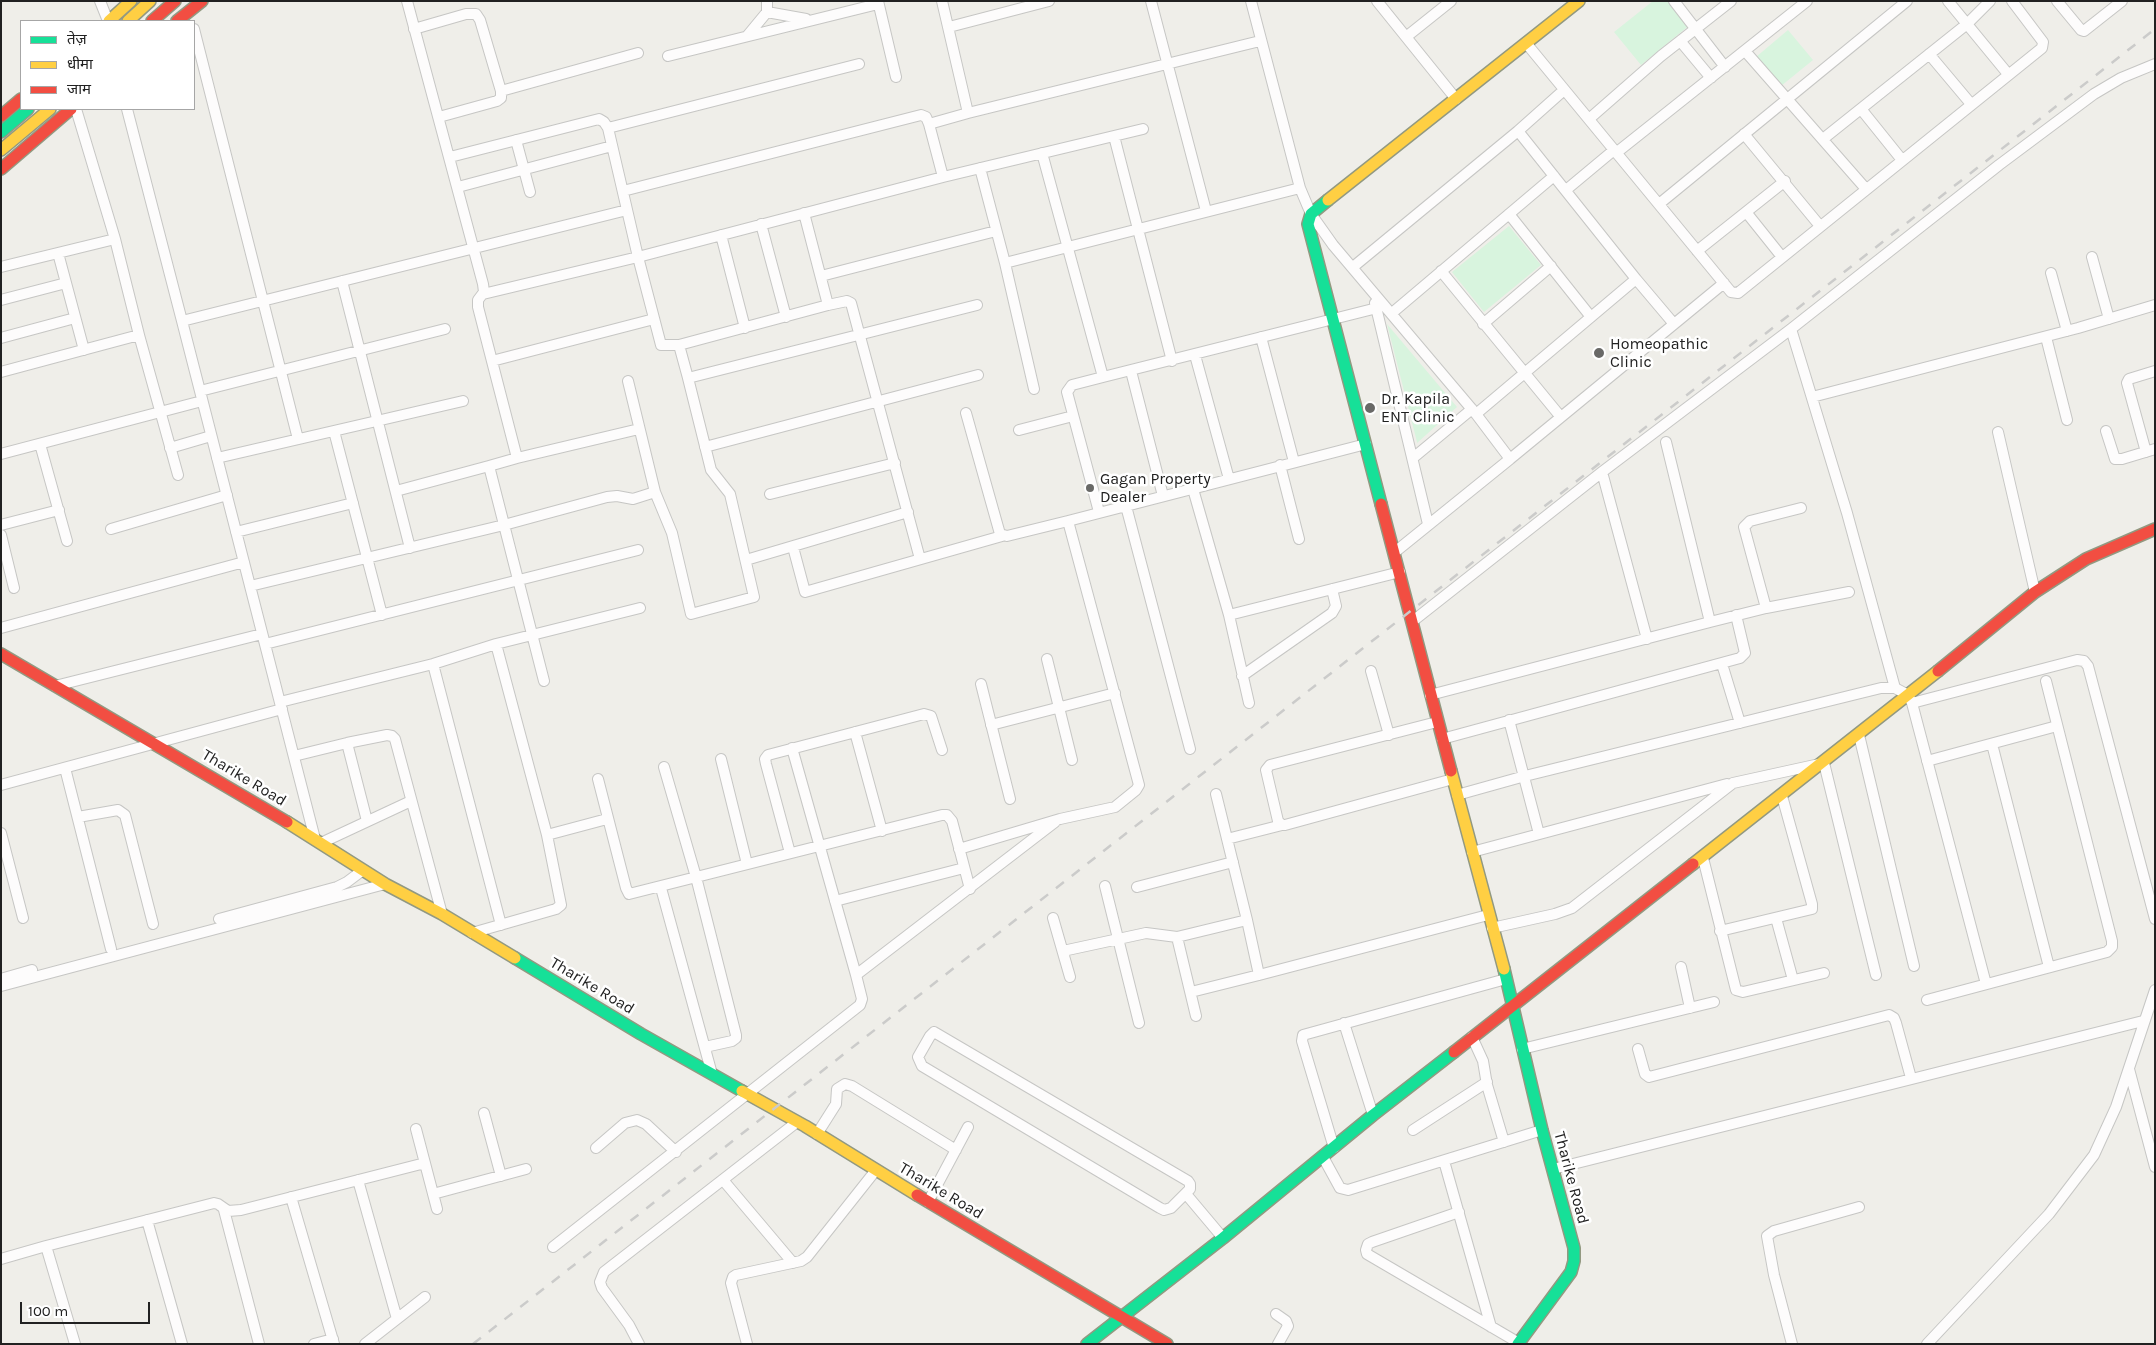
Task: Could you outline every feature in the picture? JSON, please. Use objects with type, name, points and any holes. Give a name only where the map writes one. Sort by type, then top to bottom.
[{"type":"main road","points":[[109,20],[131,1]]},
{"type":"main road","points":[[129,20],[150,1]]},
{"type":"main road","points":[[153,20],[175,1]]},
{"type":"main road","points":[[179,20],[191,16],[202,1]]},
{"type":"main road","points":[[1311,214],[1526,43],[1567,5],[1579,1]]},
{"type":"main road","points":[[1,116],[20,100]]},
{"type":"main road","points":[[1,132],[27,110]]},
{"type":"main road","points":[[1,150],[49,110]]},
{"type":"main road","points":[[1,169],[70,110]]},
{"type":"main road","name":"Tharike Road","points":[[1311,214],[1308,224],[1395,552],[1437,722],[1513,1005],[1542,1130],[1574,1248],[1574,1262],[1564,1282],[1519,1344]]},
{"type":"main road","points":[[1087,1344],[1223,1238],[1372,1115],[1859,735],[1910,699],[2035,592],[2086,559],[2155,529]]},
{"type":"main road","name":"Tharike Road","points":[[1,654],[318,841],[384,884],[442,914],[712,1074],[797,1122],[1167,1344]]},
{"type":"street","points":[[100,1],[108,20]]},
{"type":"street","points":[[407,1],[475,248],[483,284],[483,294],[477,303],[517,458]]},
{"type":"street","points":[[747,36],[767,12],[767,1]]},
{"type":"street","points":[[942,1],[968,113]]},
{"type":"street","points":[[949,27],[1049,1]]},
{"type":"street","points":[[1151,1],[1206,212]]},
{"type":"street","points":[[1251,1],[1300,188],[1311,214],[1333,245],[1474,412],[1510,459]]},
{"type":"street","points":[[1376,1],[1456,99]]},
{"type":"street","points":[[1406,38],[1451,1]]},
{"type":"street","points":[[1674,1],[1725,67]]},
{"type":"street","points":[[1589,119],[1661,56],[1697,30],[1731,1]]},
{"type":"street","points":[[1566,190],[1807,1]]},
{"type":"street","points":[[1659,204],[1907,1]]},
{"type":"street","points":[[1948,1],[2008,74]]},
{"type":"street","points":[[1823,139],[1967,24],[1990,1]]},
{"type":"street","points":[[2063,3],[2081,30],[2084,31],[2122,1]]},
{"type":"street","points":[[668,56],[878,2],[896,77]]},
{"type":"street","points":[[1526,43],[1731,292],[1738,293],[2042,48],[2044,44],[2018,3]]},
{"type":"street","points":[[767,12],[811,20]]},
{"type":"street","points":[[414,29],[466,14],[476,14],[480,20],[501,91],[501,98],[497,101],[439,117]]},
{"type":"street","points":[[195,33],[298,439]]},
{"type":"street","points":[[929,124],[1260,41]]},
{"type":"street","points":[[1681,42],[1711,78]]},
{"type":"street","points":[[1744,51],[1866,189]]},
{"type":"street","points":[[501,91],[638,53]]},
{"type":"street","points":[[1929,54],[1971,104]]},
{"type":"street","points":[[608,128],[859,64]]},
{"type":"street","points":[[1412,621],[1602,472],[1792,329],[1929,220],[2094,94],[2121,78],[2155,64]]},
{"type":"street","points":[[1353,267],[1518,131],[1564,90]]},
{"type":"street","points":[[1861,109],[1902,160]]},
{"type":"street","points":[[76,110],[115,239],[139,335],[178,475]]},
{"type":"street","points":[[127,110],[294,756],[318,841],[411,801]]},
{"type":"street","points":[[623,191],[921,115],[926,117],[929,124],[943,177]]},
{"type":"street","points":[[450,157],[598,119],[604,122],[608,128],[661,345],[679,345],[828,305],[847,301],[851,303],[861,333],[877,401],[920,559]]},
{"type":"street","points":[[483,294],[638,257],[943,177],[1143,130]]},
{"type":"street","points":[[1518,131],[1674,324]]},
{"type":"street","points":[[1744,134],[1785,181],[1820,226]]},
{"type":"street","points":[[1114,136],[1172,361]]},
{"type":"street","points":[[516,140],[530,192]]},
{"type":"street","points":[[458,187],[612,146]]},
{"type":"street","points":[[1042,153],[1103,377]]},
{"type":"street","points":[[980,168],[1034,389]]},
{"type":"street","points":[[1392,313],[1554,176]]},
{"type":"street","points":[[1698,251],[1785,181]]},
{"type":"street","points":[[1004,263],[1300,188]]},
{"type":"street","points":[[182,321],[627,210]]},
{"type":"street","points":[[1746,212],[1782,257]]},
{"type":"street","points":[[804,213],[828,305]]},
{"type":"street","points":[[1510,214],[1591,317]]},
{"type":"street","points":[[762,224],[786,317]]},
{"type":"street","points":[[821,276],[996,231]]},
{"type":"street","points":[[721,235],[745,328]]},
{"type":"street","points":[[1,267],[115,239]]},
{"type":"street","points":[[58,253],[84,350]]},
{"type":"street","points":[[2092,257],[2109,319]]},
{"type":"street","points":[[1483,324],[1551,266]]},
{"type":"street","points":[[1441,271],[1523,374],[1560,416]]},
{"type":"street","points":[[2051,273],[2067,332]]},
{"type":"street","points":[[1413,458],[1523,374],[1636,279]]},
{"type":"street","points":[[342,282],[410,548]]},
{"type":"street","points":[[1395,552],[1724,283]]},
{"type":"street","points":[[1,300],[66,284]]},
{"type":"street","points":[[1372,290],[1428,524]]},
{"type":"street","points":[[688,378],[977,305]]},
{"type":"street","points":[[1812,397],[2067,332],[2155,305]]},
{"type":"street","points":[[1099,512],[1067,392],[1069,387],[1377,308]]},
{"type":"street","points":[[1,338],[75,318]]},
{"type":"street","points":[[492,361],[654,319]]},
{"type":"street","points":[[1,454],[160,412],[201,396],[282,370],[445,329]]},
{"type":"street","points":[[1792,329],[1847,513],[1895,688]]},
{"type":"street","points":[[1,372],[139,335]]},
{"type":"street","points":[[1261,337],[1294,462]]},
{"type":"street","points":[[2046,337],[2068,420]]},
{"type":"street","points":[[628,380],[656,492],[672,533],[692,614],[754,596],[729,492],[713,473],[679,345]]},
{"type":"street","points":[[1195,355],[1229,479]]},
{"type":"street","points":[[1131,371],[1163,496]]},
{"type":"street","points":[[2106,431],[2115,459],[2150,450],[2127,383],[2129,379],[2155,371]]},
{"type":"street","points":[[705,447],[978,375]]},
{"type":"street","points":[[217,458],[463,400]]},
{"type":"street","points":[[966,412],[998,530],[1002,536]]},
{"type":"street","points":[[1019,430],[1073,416]]},
{"type":"street","points":[[396,491],[517,458],[639,429]]},
{"type":"street","points":[[334,431],[382,615]]},
{"type":"street","points":[[1998,432],[2035,592]]},
{"type":"street","points":[[170,448],[211,436]]},
{"type":"street","points":[[1666,442],[1710,622]]},
{"type":"street","points":[[40,444],[67,541]]},
{"type":"street","points":[[793,546],[805,592],[1002,536],[1068,521],[1366,444]]},
{"type":"street","points":[[770,494],[895,463]]},
{"type":"street","points":[[1280,465],[1299,539]]},
{"type":"street","points":[[489,466],[544,681]]},
{"type":"street","points":[[1602,472],[1647,639]]},
{"type":"street","points":[[1193,489],[1229,615],[1249,703]]},
{"type":"street","points":[[250,586],[504,525],[607,498],[617,496],[632,499],[656,492]]},
{"type":"street","points":[[111,529],[227,495]]},
{"type":"street","points":[[236,532],[353,503]]},
{"type":"street","points":[[1126,506],[1190,749]]},
{"type":"street","points":[[1766,608],[1744,527],[1750,521],[1801,508]]},
{"type":"street","points":[[1,525],[59,510]]},
{"type":"street","points":[[746,560],[908,512]]},
{"type":"street","points":[[959,849],[1060,819],[1116,807],[1139,785],[1068,521]]},
{"type":"street","points":[[1,535],[14,588]]},
{"type":"street","points":[[55,686],[264,639],[382,615],[638,550]]},
{"type":"street","points":[[1,628],[244,562]]},
{"type":"street","points":[[1229,615],[1400,572]]},
{"type":"street","points":[[1242,676],[1332,613],[1336,606],[1332,589]]},
{"type":"street","points":[[1430,695],[1736,615],[1849,592]]},
{"type":"street","points":[[1,784],[155,744],[496,644],[640,608]]},
{"type":"street","points":[[1442,739],[1740,658],[1745,653],[1736,615]]},
{"type":"street","points":[[472,932],[556,909],[561,904],[547,835],[496,644]]},
{"type":"street","points":[[1047,660],[1072,760]]},
{"type":"street","points":[[1910,699],[2077,660],[2084,661],[2088,666],[2155,919]]},
{"type":"street","points":[[433,664],[501,925]]},
{"type":"street","points":[[1722,664],[1740,723]]},
{"type":"street","points":[[1371,670],[1389,734]]},
{"type":"street","points":[[1927,1000],[2107,952],[2112,947],[2046,681]]},
{"type":"street","points":[[981,684],[1010,799]]},
{"type":"street","points":[[1457,795],[1525,776],[1881,688],[1895,688],[1910,699],[1986,984]]},
{"type":"street","points":[[991,725],[1115,693]]},
{"type":"street","points":[[790,853],[765,759],[768,755],[928,714],[931,716],[942,750]]},
{"type":"street","points":[[1509,720],[1539,834]]},
{"type":"street","points":[[1282,825],[1278,821],[1267,773],[1268,767],[1437,722]]},
{"type":"street","points":[[1927,762],[2057,726]]},
{"type":"street","points":[[855,732],[882,831]]},
{"type":"street","points":[[294,756],[387,735],[395,739],[442,914]]},
{"type":"street","points":[[1859,735],[1914,966]]},
{"type":"street","points":[[347,743],[367,821]]},
{"type":"street","points":[[1992,744],[2049,967]]},
{"type":"street","points":[[553,1247],[676,1152],[860,1005],[862,1000],[856,975],[792,748]]},
{"type":"street","points":[[721,759],[747,864]]},
{"type":"street","points":[[1472,852],[1733,783],[1824,763],[1876,975]]},
{"type":"street","points":[[664,767],[696,877],[736,1035],[736,1038],[732,1041],[705,1047]]},
{"type":"street","points":[[65,768],[111,949]]},
{"type":"street","points":[[598,779],[607,819],[629,894],[634,895],[696,877],[942,815],[947,815],[952,821],[970,888]]},
{"type":"street","points":[[1227,839],[1453,779]]},
{"type":"street","points":[[1492,928],[1555,914],[1572,908],[1733,783]]},
{"type":"street","points":[[1216,794],[1248,920],[1259,975]]},
{"type":"street","points":[[1720,931],[1809,910],[1812,906],[1782,796]]},
{"type":"street","points":[[78,817],[118,810],[125,814],[153,924]]},
{"type":"street","points":[[547,835],[607,819]]},
{"type":"street","points":[[856,975],[1060,819]]},
{"type":"street","points":[[1,833],[23,918]]},
{"type":"street","points":[[1703,858],[1734,987],[1738,992],[1824,973]]},
{"type":"street","points":[[1137,887],[1233,862]]},
{"type":"street","points":[[835,901],[964,868]]},
{"type":"street","points":[[1,978],[337,887],[363,870]]},
{"type":"street","points":[[1,986],[384,884]]},
{"type":"street","points":[[1105,886],[1139,1023]]},
{"type":"street","points":[[661,888],[712,1074]]},
{"type":"street","points":[[1191,992],[1488,915]]},
{"type":"street","points":[[1054,918],[1070,978]]},
{"type":"street","points":[[1776,918],[1793,980]]},
{"type":"street","points":[[1063,951],[1146,933],[1177,937],[1248,920]]},
{"type":"street","points":[[1177,937],[1196,1016]]},
{"type":"street","points":[[1681,967],[1690,1008]]},
{"type":"street","points":[[1334,1148],[1302,1038],[1306,1033],[1506,979]]},
{"type":"street","points":[[1927,1344],[2049,1214],[2086,1168],[2103,1139],[2155,990]]},
{"type":"street","points":[[1522,1049],[1714,1002]]},
{"type":"street","points":[[1638,1049],[1645,1074],[1649,1077],[1889,1015],[1894,1018],[1896,1023],[1911,1078]]},
{"type":"street","points":[[1553,1169],[1911,1078],[2143,1022]]},
{"type":"street","points":[[1344,1023],[1372,1115]]},
{"type":"street","points":[[934,1032],[939,1034],[1188,1181],[1191,1187],[1186,1194],[1171,1208],[1164,1210],[1160,1208],[922,1066],[918,1057],[930,1036],[934,1032]]},
{"type":"street","points":[[1472,1037],[1484,1061],[1487,1082],[1504,1142]]},
{"type":"street","points":[[2128,1068],[2155,1167]]},
{"type":"street","points":[[1413,1130],[1487,1082]]},
{"type":"street","points":[[817,1134],[836,1104],[838,1089],[845,1084],[852,1086],[956,1150]]},
{"type":"street","points":[[484,1113],[501,1176]]},
{"type":"street","points":[[596,1148],[624,1123],[637,1120],[646,1124],[676,1152]]},
{"type":"street","points":[[640,1344],[629,1325],[602,1288],[601,1277],[604,1272],[797,1122]]},
{"type":"street","points":[[928,1202],[968,1128]]},
{"type":"street","points":[[416,1129],[437,1209]]},
{"type":"street","points":[[1323,1157],[1337,1184],[1345,1191],[1542,1130]]},
{"type":"street","points":[[1444,1161],[1492,1328]]},
{"type":"street","points":[[224,1210],[241,1210],[425,1163]]},
{"type":"street","points":[[434,1194],[526,1169]]},
{"type":"street","points":[[747,1344],[732,1280],[736,1275],[801,1261],[812,1254],[876,1170]]},
{"type":"street","points":[[358,1180],[397,1319]]},
{"type":"street","points":[[723,1180],[793,1263]]},
{"type":"street","points":[[1186,1194],[1223,1238]]},
{"type":"street","points":[[291,1197],[333,1341],[314,1344]]},
{"type":"street","points":[[1,1259],[214,1203],[218,1204],[224,1210],[259,1344]]},
{"type":"street","points":[[1792,1344],[1774,1275],[1767,1236],[1774,1231],[1859,1207]]},
{"type":"street","points":[[1459,1212],[1372,1242],[1368,1244],[1366,1250],[1368,1254],[1519,1344]]},
{"type":"street","points":[[147,1220],[182,1344]]},
{"type":"street","points":[[46,1246],[75,1344]]},
{"type":"street","points":[[365,1344],[425,1297]]},
{"type":"street","points":[[1276,1314],[1286,1321],[1288,1326],[1278,1344]]},
{"type":"street","points":[[1144,1344],[1148,1332]]},
{"type":"green space","points":[[1653,1],[1673,1],[1691,24],[1641,65],[1614,32]]},
{"type":"green space","points":[[1788,30],[1813,60],[1781,86],[1756,57]]},
{"type":"green space","points":[[1509,226],[1541,265],[1484,312],[1452,272]]},
{"type":"green space","points":[[1387,324],[1457,407],[1417,443],[1417,442]]},
{"type":"railway","points":[[473,1344],[2155,29]]},
{"type":"traffic: fast","points":[[1,132],[27,110]]},
{"type":"traffic: fast","points":[[1328,200],[1311,214],[1308,224],[1381,504]]},
{"type":"traffic: fast","points":[[515,958],[641,1034],[742,1091]]},
{"type":"traffic: fast","points":[[1504,969],[1542,1130],[1574,1248],[1574,1261],[1571,1272],[1518,1344]]},
{"type":"traffic: fast","points":[[1087,1344],[1223,1238],[1373,1115],[1454,1052]]},
{"type":"traffic: slow","points":[[110,20],[131,1]]},
{"type":"traffic: slow","points":[[129,20],[150,1]]},
{"type":"traffic: slow","points":[[1328,200],[1579,1]]},
{"type":"traffic: slow","points":[[1,150],[49,110]]},
{"type":"traffic: slow","points":[[1693,864],[1938,671]]},
{"type":"traffic: slow","points":[[1451,771],[1504,969]]},
{"type":"traffic: slow","points":[[287,822],[385,884],[442,914],[515,958]]},
{"type":"traffic: slow","points":[[742,1091],[805,1126],[917,1195]]},
{"type":"traffic: jam","points":[[153,20],[175,1]]},
{"type":"traffic: jam","points":[[178,20],[202,1]]},
{"type":"traffic: jam","points":[[1,116],[20,100]]},
{"type":"traffic: jam","points":[[1,169],[70,110]]},
{"type":"traffic: jam","points":[[1381,504],[1451,771]]},
{"type":"traffic: jam","points":[[1938,671],[2035,592],[2086,559],[2155,529]]},
{"type":"traffic: jam","points":[[1,654],[287,822]]},
{"type":"traffic: jam","points":[[1454,1052],[1693,864]]},
{"type":"traffic: jam","points":[[917,1195],[1167,1344]]},
{"type":"place","name":"Homeopathic Clinic","points":[[1599,353]]},
{"type":"place","name":"Dr. Kapila ENT Clinic","points":[[1370,408]]},
{"type":"place","name":"Gagan Property Dealer","points":[[1090,488]]}]
